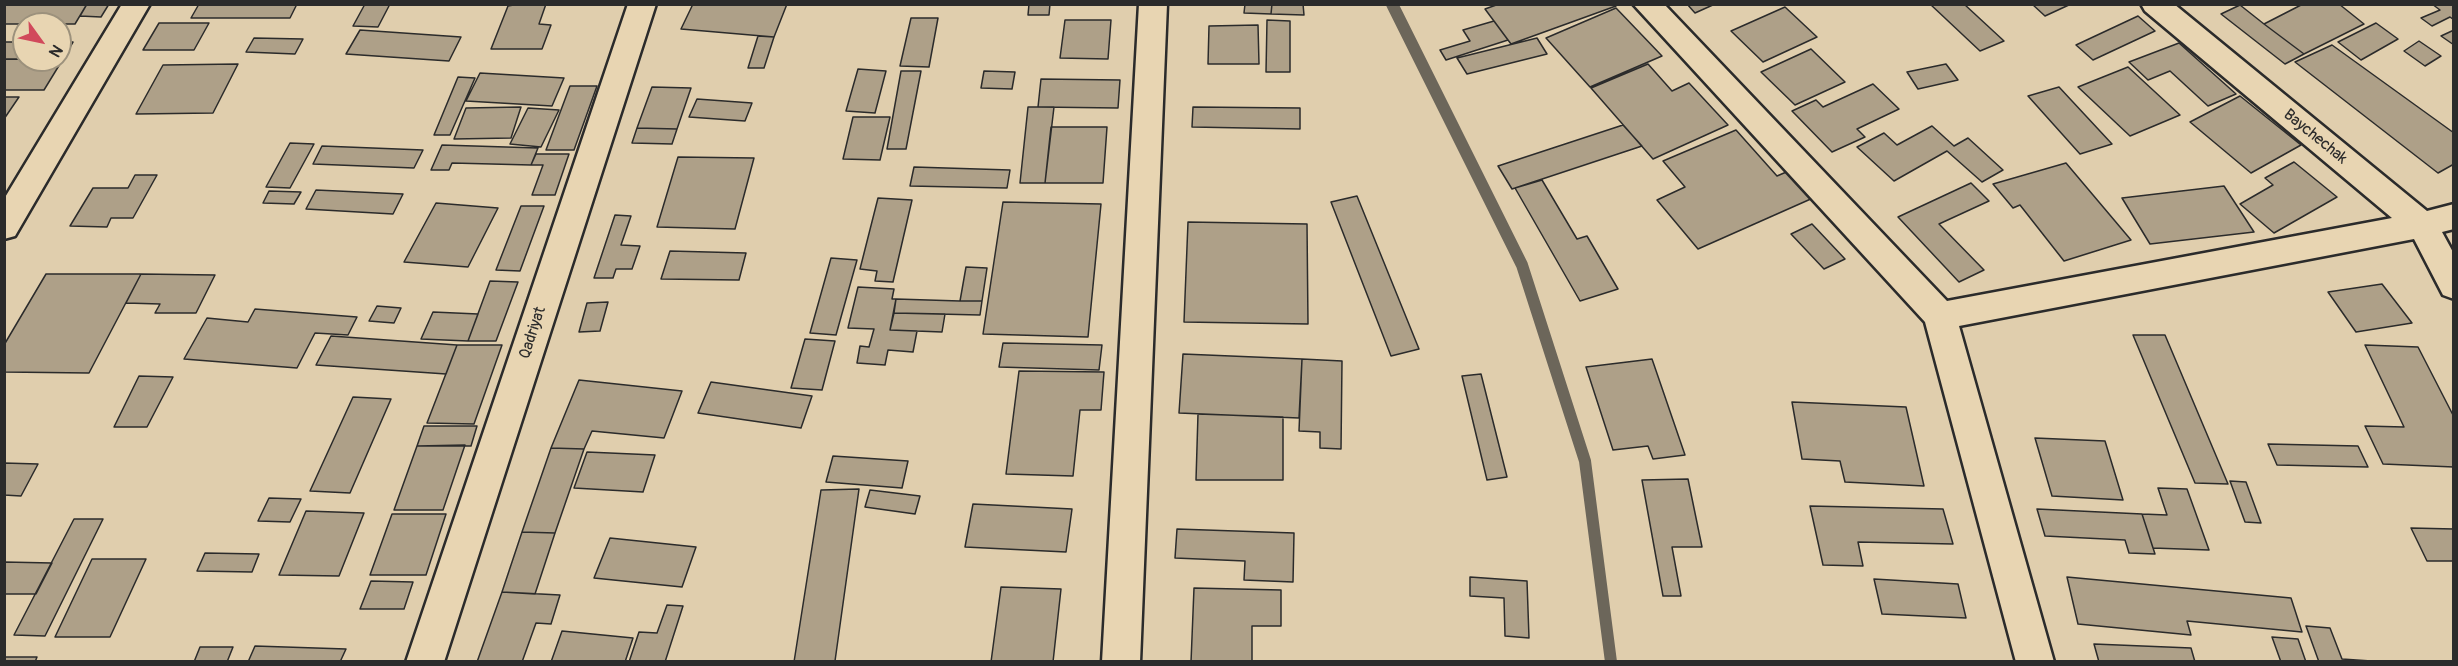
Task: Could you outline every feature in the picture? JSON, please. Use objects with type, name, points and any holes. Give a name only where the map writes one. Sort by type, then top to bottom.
[{"type":"street","points":[[4,227],[136,4]]},
{"type":"street","name":"Qadriyat","points":[[425,662],[642,4]]},
{"type":"street","points":[[1121,662],[1153,4]]},
{"type":"street","points":[[1647,4],[1940,316],[2035,662]]},
{"type":"street","name":"Baychechak","points":[[2155,4],[2422,225],[2454,286]]},
{"type":"street","points":[[1940,316],[2422,225],[2454,216]]},
{"type":"building","points":[[4,4],[87,4],[75,24],[72,24],[72,12],[12,12],[12,24],[4,24]]},
{"type":"building","points":[[87,4],[109,4],[101,17],[80,16]]},
{"type":"building","points":[[199,4],[297,4],[290,18],[191,18]]},
{"type":"building","points":[[365,4],[390,4],[378,27],[353,26]]},
{"type":"building","points":[[546,4],[539,24],[551,25],[542,49],[491,49],[508,6]]},
{"type":"building","points":[[693,4],[787,4],[774,37],[681,29]]},
{"type":"building","points":[[1029,4],[1050,4],[1049,15],[1028,15]]},
{"type":"building","points":[[1245,4],[1272,4],[1271,14],[1244,13]]},
{"type":"building","points":[[1272,4],[1303,4],[1304,15],[1271,14]]},
{"type":"building","points":[[1499,4],[1615,4],[1616,6],[1511,44],[1485,9]]},
{"type":"building","points":[[1687,4],[1715,4],[1695,13]]},
{"type":"building","points":[[1930,4],[1964,4],[2004,41],[1980,51]]},
{"type":"building","points":[[2032,4],[2071,4],[2045,16]]},
{"type":"building","points":[[2303,4],[2339,4],[2364,24],[2304,54],[2264,24]]},
{"type":"building","points":[[2432,4],[2454,4],[2454,20],[2450,17],[2432,26],[2421,18],[2440,10]]},
{"type":"building","points":[[2240,5],[2304,54],[2285,64],[2221,14]]},
{"type":"building","points":[[1785,7],[1817,37],[1763,62],[1731,31]]},
{"type":"building","points":[[1616,8],[1662,56],[1590,87],[1546,38]]},
{"type":"building","points":[[2138,16],[2155,31],[2093,60],[2076,45]]},
{"type":"building","points":[[911,18],[938,18],[929,67],[900,66]]},
{"type":"building","points":[[1065,20],[1111,20],[1108,59],[1060,58]]},
{"type":"building","points":[[1267,20],[1290,21],[1290,72],[1266,72]]},
{"type":"building","points":[[1494,21],[1508,40],[1446,60],[1440,50],[1470,41],[1463,30]]},
{"type":"building","points":[[159,23],[209,23],[194,50],[143,50]]},
{"type":"building","points":[[2376,23],[2398,39],[2361,60],[2338,42]]},
{"type":"building","points":[[1258,25],[1259,64],[1208,64],[1209,26]]},
{"type":"building","points":[[360,30],[461,37],[449,61],[346,54]]},
{"type":"building","points":[[2454,30],[2454,45],[2441,36]]},
{"type":"building","points":[[758,36],[774,37],[764,68],[748,68]]},
{"type":"building","points":[[254,38],[303,39],[295,54],[246,52]]},
{"type":"building","points":[[1537,38],[1547,54],[1467,74],[1457,58]]},
{"type":"building","points":[[2419,41],[2441,56],[2425,66],[2404,51]]},
{"type":"building","points":[[4,42],[12,42],[12,59],[4,59]]},
{"type":"building","points":[[2179,43],[2236,94],[2208,106],[2170,71],[2148,80],[2129,62]]},
{"type":"building","points":[[2332,45],[2454,133],[2454,164],[2438,173],[2295,62]]},
{"type":"building","points":[[1811,49],[1845,82],[1795,105],[1761,72]]},
{"type":"building","points":[[4,59],[12,59],[12,72],[55,72],[44,90],[4,90]]},
{"type":"building","points":[[238,64],[213,113],[136,114],[163,65]]},
{"type":"building","points":[[1648,64],[1672,91],[1689,83],[1728,125],[1653,159],[1591,88]]},
{"type":"building","points":[[1946,64],[1958,80],[1918,89],[1907,72]]},
{"type":"building","points":[[2128,67],[2180,115],[2130,136],[2078,87]]},
{"type":"building","points":[[858,69],[886,71],[875,113],[846,111]]},
{"type":"building","points":[[901,71],[921,71],[906,149],[887,149]]},
{"type":"building","points":[[984,71],[1015,72],[1012,89],[981,88]]},
{"type":"building","points":[[480,73],[564,78],[552,106],[466,101]]},
{"type":"building","points":[[458,77],[475,78],[450,135],[434,135]]},
{"type":"building","points":[[1041,79],[1120,80],[1118,108],[1038,107]]},
{"type":"building","points":[[1873,84],[1899,109],[1857,129],[1865,137],[1832,152],[1792,111],[1816,100],[1823,107]]},
{"type":"building","points":[[570,86],[597,86],[574,150],[546,150]]},
{"type":"building","points":[[652,87],[691,88],[677,129],[637,128]]},
{"type":"building","points":[[2059,87],[2112,144],[2080,154],[2028,96]]},
{"type":"building","points":[[2240,96],[2301,145],[2251,173],[2190,122]]},
{"type":"building","points":[[4,97],[19,97],[4,119]]},
{"type":"building","points":[[697,99],[752,103],[745,121],[689,117]]},
{"type":"building","points":[[521,107],[511,138],[454,139],[466,108]]},
{"type":"building","points":[[1028,107],[1054,107],[1045,183],[1020,183]]},
{"type":"building","points":[[1193,107],[1300,108],[1300,129],[1192,127]]},
{"type":"building","points":[[528,108],[559,110],[541,147],[510,144]]},
{"type":"building","points":[[853,117],[890,117],[880,160],[843,159]]},
{"type":"building","points":[[1623,125],[1642,146],[1512,189],[1498,166]]},
{"type":"building","points":[[1932,126],[1954,146],[1968,138],[2003,170],[1982,182],[1947,151],[1894,181],[1857,147],[1884,133],[1897,145]]},
{"type":"building","points":[[1051,127],[1107,127],[1103,183],[1045,183]]},
{"type":"building","points":[[637,128],[677,129],[672,144],[632,143]]},
{"type":"building","points":[[1736,130],[1777,176],[1798,167],[1822,194],[1698,249],[1657,200],[1685,187],[1663,161]]},
{"type":"building","points":[[290,143],[314,144],[290,188],[266,187]]},
{"type":"building","points":[[442,145],[538,148],[531,165],[452,163],[449,170],[431,170]]},
{"type":"building","points":[[322,146],[423,150],[414,168],[313,164]]},
{"type":"building","points":[[536,154],[569,154],[555,195],[532,195],[543,165],[531,165]]},
{"type":"building","points":[[678,157],[754,158],[735,229],[657,227]]},
{"type":"building","points":[[2294,162],[2337,197],[2274,233],[2240,204],[2273,185],[2265,178]]},
{"type":"building","points":[[2066,163],[2131,240],[2064,261],[2020,205],[2013,208],[1993,184]]},
{"type":"building","points":[[914,167],[1010,170],[1007,188],[910,186]]},
{"type":"building","points":[[135,175],[157,175],[133,218],[111,218],[107,227],[70,226],[93,188],[128,188]]},
{"type":"building","points":[[1542,180],[1577,239],[1587,236],[1618,289],[1580,301],[1515,188]]},
{"type":"building","points":[[1971,183],[1989,201],[1939,224],[1984,270],[1959,282],[1898,217]]},
{"type":"building","points":[[2224,186],[2254,232],[2150,244],[2122,198]]},
{"type":"building","points":[[316,190],[403,194],[393,214],[306,209]]},
{"type":"building","points":[[269,191],[301,192],[294,204],[263,203]]},
{"type":"building","points":[[1357,196],[1419,349],[1391,356],[1331,202]]},
{"type":"building","points":[[878,198],[912,200],[893,282],[875,281],[877,271],[860,269]]},
{"type":"building","points":[[1003,202],[1101,204],[1088,337],[983,334]]},
{"type":"building","points":[[436,203],[498,208],[468,267],[404,262]]},
{"type":"building","points":[[521,206],[544,206],[520,271],[496,270]]},
{"type":"building","points":[[615,215],[631,216],[621,245],[640,246],[632,269],[616,269],[613,278],[594,278]]},
{"type":"building","points":[[1188,222],[1307,224],[1308,324],[1184,322]]},
{"type":"building","points":[[1812,224],[1845,259],[1824,269],[1791,234]]},
{"type":"building","points":[[670,251],[746,253],[739,280],[661,279]]},
{"type":"building","points":[[831,258],[857,260],[836,335],[810,333]]},
{"type":"building","points":[[966,267],[987,268],[982,301],[960,301]]},
{"type":"building","points":[[46,274],[141,274],[89,373],[4,372],[4,345]]},
{"type":"building","points":[[141,274],[215,275],[196,313],[155,313],[160,304],[126,303]]},
{"type":"building","points":[[490,281],[518,282],[496,341],[468,341]]},
{"type":"building","points":[[2382,284],[2412,323],[2356,332],[2328,292]]},
{"type":"building","points":[[858,287],[894,289],[892,299],[896,299],[890,330],[917,331],[913,352],[888,350],[885,365],[857,363],[860,346],[869,347],[874,329],[848,328]]},
{"type":"building","points":[[896,299],[982,301],[980,315],[894,313]]},
{"type":"building","points":[[608,302],[600,331],[579,332],[587,303]]},
{"type":"building","points":[[377,306],[401,308],[394,323],[369,321]]},
{"type":"building","points":[[255,309],[357,317],[348,335],[315,333],[297,368],[184,359],[207,318],[248,322]]},
{"type":"building","points":[[433,312],[478,314],[468,341],[421,339]]},
{"type":"building","points":[[894,313],[945,314],[942,332],[890,330]]},
{"type":"building","points":[[2133,335],[2165,335],[2228,484],[2195,483]]},
{"type":"building","points":[[331,336],[457,345],[446,374],[316,365]]},
{"type":"building","points":[[805,339],[835,341],[822,390],[791,388]]},
{"type":"building","points":[[1003,343],[1102,345],[1099,370],[999,367]]},
{"type":"building","points":[[457,345],[502,345],[474,424],[427,423]]},
{"type":"building","points":[[2365,345],[2418,347],[2454,417],[2454,467],[2383,464],[2365,426],[2404,427]]},
{"type":"building","points":[[1183,354],[1302,359],[1299,418],[1179,413]]},
{"type":"building","points":[[1302,359],[1342,361],[1341,449],[1320,448],[1320,432],[1299,431]]},
{"type":"building","points":[[1652,359],[1685,455],[1653,459],[1648,446],[1613,450],[1586,367]]},
{"type":"building","points":[[1019,371],[1104,372],[1101,410],[1080,410],[1073,476],[1006,474]]},
{"type":"building","points":[[1481,374],[1507,477],[1487,480],[1462,376]]},
{"type":"building","points":[[139,376],[173,377],[147,427],[114,427]]},
{"type":"building","points":[[579,380],[682,391],[664,438],[592,431],[584,449],[551,448]]},
{"type":"building","points":[[711,382],[812,396],[801,428],[698,413]]},
{"type":"building","points":[[353,397],[391,399],[350,493],[310,491]]},
{"type":"building","points":[[1792,402],[1906,407],[1924,486],[1845,482],[1840,461],[1802,459]]},
{"type":"building","points":[[1198,414],[1283,417],[1283,480],[1196,480]]},
{"type":"building","points":[[424,426],[477,426],[471,446],[417,446]]},
{"type":"building","points":[[2035,438],[2105,441],[2123,500],[2052,496]]},
{"type":"building","points":[[2268,444],[2358,446],[2368,467],[2277,465]]},
{"type":"building","points":[[465,445],[443,510],[394,510],[417,446]]},
{"type":"building","points":[[551,448],[584,449],[555,533],[522,532]]},
{"type":"building","points":[[587,452],[655,455],[643,492],[574,488]]},
{"type":"building","points":[[833,456],[908,461],[902,488],[826,482]]},
{"type":"building","points":[[4,463],[38,464],[21,496],[4,495]]},
{"type":"building","points":[[1688,479],[1702,547],[1672,547],[1681,596],[1663,596],[1642,480]]},
{"type":"building","points":[[2230,481],[2246,482],[2261,523],[2245,522]]},
{"type":"building","points":[[2158,488],[2187,489],[2209,550],[2153,548],[2142,514],[2167,515]]},
{"type":"building","points":[[859,489],[835,661],[794,662],[821,490]]},
{"type":"building","points":[[870,490],[920,496],[915,514],[865,507]]},
{"type":"building","points":[[269,498],[301,499],[290,522],[258,521]]},
{"type":"building","points":[[973,504],[1072,509],[1066,552],[965,547]]},
{"type":"building","points":[[1810,506],[1943,509],[1953,544],[1858,542],[1863,566],[1823,565]]},
{"type":"building","points":[[2037,509],[2142,514],[2155,554],[2129,553],[2125,540],[2045,536]]},
{"type":"building","points":[[306,511],[364,513],[339,576],[279,575]]},
{"type":"building","points":[[392,514],[446,514],[426,575],[370,575]]},
{"type":"building","points":[[74,519],[103,519],[45,636],[14,635]]},
{"type":"building","points":[[2411,528],[2454,529],[2454,561],[2427,561]]},
{"type":"building","points":[[1177,529],[1294,533],[1293,582],[1244,580],[1245,561],[1175,558]]},
{"type":"building","points":[[522,532],[555,533],[535,594],[502,592]]},
{"type":"building","points":[[610,538],[696,547],[682,587],[594,578]]},
{"type":"building","points":[[205,553],[259,554],[252,572],[197,571]]},
{"type":"building","points":[[92,559],[146,559],[110,637],[55,637]]},
{"type":"building","points":[[4,562],[52,563],[36,594],[4,594]]},
{"type":"building","points":[[1470,577],[1527,581],[1529,638],[1505,636],[1504,598],[1470,596]]},
{"type":"building","points":[[2067,577],[2291,598],[2302,632],[2187,621],[2191,635],[2078,624]]},
{"type":"building","points":[[1874,579],[1958,584],[1966,618],[1882,614]]},
{"type":"building","points":[[371,581],[413,582],[404,609],[360,609]]},
{"type":"building","points":[[1001,587],[1061,589],[1053,662],[991,662]]},
{"type":"building","points":[[1194,588],[1281,590],[1281,626],[1252,626],[1252,662],[1191,662]]},
{"type":"building","points":[[502,592],[560,595],[551,624],[536,623],[522,662],[477,662]]},
{"type":"building","points":[[667,605],[683,606],[665,662],[629,662],[639,632],[657,633]]},
{"type":"building","points":[[2306,626],[2330,628],[2342,659],[2386,662],[2319,662]]},
{"type":"building","points":[[562,631],[633,638],[625,662],[551,662]]},
{"type":"building","points":[[2272,637],[2298,639],[2306,662],[2281,662]]},
{"type":"building","points":[[2094,644],[2191,648],[2195,662],[2099,662]]},
{"type":"building","points":[[255,646],[346,649],[340,662],[248,662]]},
{"type":"building","points":[[200,647],[233,647],[227,662],[194,662]]},
{"type":"building","points":[[4,657],[37,657],[35,662],[4,662]]},
{"type":"waterway","points":[[1392,4],[1522,265],[1585,461],[1611,662]]}]
